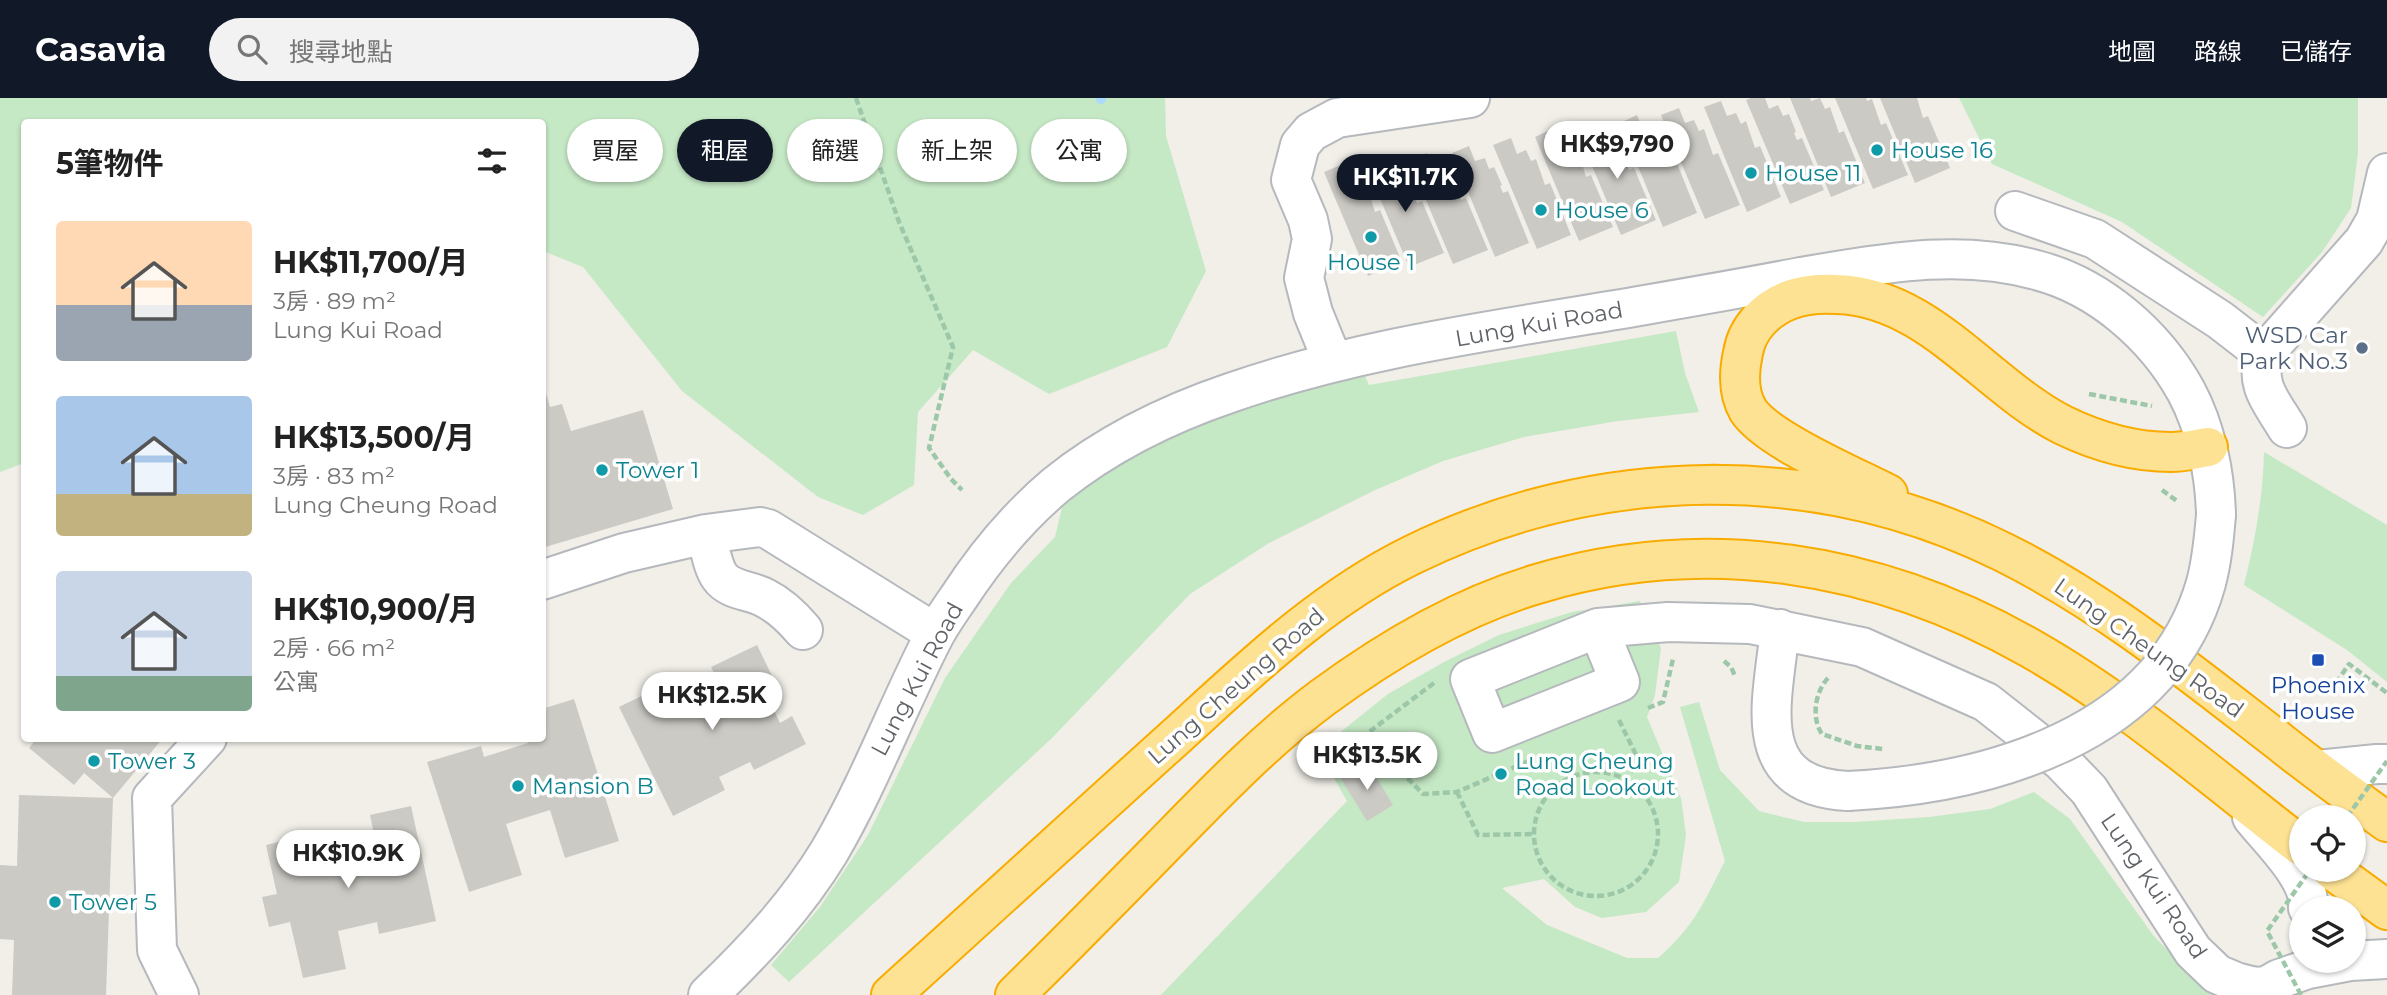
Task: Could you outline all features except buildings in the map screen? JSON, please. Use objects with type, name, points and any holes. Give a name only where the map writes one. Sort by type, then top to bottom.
[{"type":"highway","points":[[2005,553],[1785,441],[1760,425],[1747,409],[1741,391],[1740,369],[1744,344],[1756,324],[1772,308],[1792,298],[1821,293],[1854,294],[1877,300],[1905,312],[1932,329],[1999,381],[2062,424],[2129,448],[2171,452],[2207,447]]},
{"type":"highway","name":"Lung Cheung Road","points":[[891,995],[1240,678],[1335,602],[1410,555],[1486,523],[1533,508],[1629,489],[1678,485],[1759,485],[1866,502],[1959,532],[2005,553],[2067,588],[2156,647],[2387,822]]},
{"type":"highway","points":[[1015,995],[1208,799],[1262,748],[1321,699],[1378,660],[1427,630],[1481,605],[1537,584],[1602,568],[1669,559],[1739,559],[1802,565],[1872,581],[1953,609],[2029,647],[2084,681],[2289,837]]},
{"type":"highway","points":[[2348,882],[2387,910]]},
{"type":"street","points":[[1333,362],[1313,313],[1304,278],[1312,239],[1308,220],[1291,180],[1300,145],[1311,132],[1337,118],[1471,98]]},
{"type":"street","points":[[2287,428],[2261,382],[2264,354],[2364,241],[2376,220],[2387,173]]},
{"type":"street","points":[[2015,211],[2095,239],[2220,320],[2264,354]]},
{"type":"street","name":"Lung Kui Road","points":[[708,995],[780,920],[828,853],[845,823],[935,633],[993,547],[1058,484],[1120,442],[1170,417],[1227,394],[1333,362],[1879,264],[1965,258],[2004,262],[2040,270],[2073,283],[2099,298],[2127,319],[2148,340],[2187,392],[2207,447],[2215,491],[2213,554],[2205,586],[2181,639],[2162,667],[2139,691],[2102,721],[2065,742],[1964,777],[1888,789],[1848,791],[1817,788],[1805,782],[1782,762],[1772,732],[1780,629]]},
{"type":"street","points":[[546,578],[618,540],[706,534],[753,527],[768,529],[935,633]]},
{"type":"street","points":[[706,534],[718,575],[726,583],[778,605],[803,630]]},
{"type":"street","name":"Lung Kui Road","points":[[1470,678],[1598,628],[1668,622],[1750,624],[1861,647],[1986,702],[2061,761],[2089,790],[2193,951],[2209,967],[2236,982],[2255,987],[2290,987],[2308,970],[2350,961],[2387,959]]},
{"type":"street","points":[[1470,678],[1492,733],[1620,682],[1598,628]]},
{"type":"street","points":[[179,995],[157,950],[152,798],[203,742]]},
{"type":"street","points":[[2317,770],[2387,763]]},
{"type":"street","points":[[2232,792],[2295,871],[2307,890],[2307,896]]},
{"type":"path","points":[[856,98],[899,222],[953,347],[929,448],[962,490]]},
{"type":"path","points":[[2089,394],[2156,406]]},
{"type":"path","points":[[2336,683],[2349,664],[2387,693]]},
{"type":"path","points":[[1365,735],[1446,674],[1470,678]]},
{"type":"path","points":[[1835,674],[1825,681],[1818,698],[1815,716],[1822,734],[1848,743],[1884,749]]},
{"type":"path","points":[[1619,719],[1639,761],[1626,779]]},
{"type":"path","points":[[2356,805],[2387,763]]},
{"type":"path","points":[[1590,772],[1609,773],[1626,779],[1641,790],[1652,805],[1658,823],[1659,842],[1653,860],[1643,876],[1628,888],[1611,895],[1592,896],[1573,892],[1557,883],[1544,869],[1536,852],[1533,834],[1536,815],[1556,785],[1572,776],[1590,772]]},
{"type":"path","points":[[1457,792],[1478,835],[1533,834]]},
{"type":"path","points":[[2290,987],[2267,931],[2302,882]]},
{"type":"green space","points":[[0,98],[1165,98],[1166,136],[1206,271],[1167,347],[1049,394],[973,350],[918,412],[914,485],[863,515],[818,497],[682,391],[583,267],[546,252],[546,119],[21,119],[21,464],[0,472]]},
{"type":"green space","points":[[1959,98],[2358,98],[2358,153],[2351,208],[2322,252],[2263,317],[2122,222],[1992,164]]},
{"type":"green space","points":[[1676,331],[1685,373],[1699,412],[1618,421],[1524,437],[1443,461],[1373,491],[1269,543],[1190,594],[1051,739],[789,982],[771,965],[820,907],[868,835],[945,678],[1011,583],[1055,537],[1064,499],[1143,447],[1228,411],[1365,376],[1369,385]]},
{"type":"green space","points":[[2264,452],[2387,525],[2387,682],[2347,650],[2244,585],[2258,519]]},
{"type":"green space","points":[[1640,601],[1661,648],[1655,695],[1647,717],[1681,798],[1686,835],[1679,882],[1646,912],[1602,918],[1575,907],[1544,879],[1502,888],[1547,925],[1627,958],[1658,958],[1681,936],[1704,902],[1725,861],[1680,707],[1699,702],[1720,770],[1759,811],[1804,822],[1929,817],[1990,809],[2034,792],[2070,819],[2153,935],[2200,984],[2218,995],[1161,995],[1347,801],[1318,750],[1388,694],[1499,635],[1572,612]]},
{"type":"place","name":"House 16","points":[[1877,150]]},
{"type":"place","name":"House 11","points":[[1751,173]]},
{"type":"place","name":"House 6","points":[[1541,210]]},
{"type":"place","name":"House 1","points":[[1371,237]]},
{"type":"place","name":"WSD Car Park No.3","points":[[2362,348]]},
{"type":"place","name":"Tower 1","points":[[602,470]]},
{"type":"place","name":"Phoenix House","points":[[2318,660]]},
{"type":"place","name":"Tower 3","points":[[94,761]]},
{"type":"place","name":"Lung Cheung Road Lookout","points":[[1501,774]]},
{"type":"place","name":"Mansion B","points":[[518,786]]},
{"type":"place","name":"Tower 5","points":[[55,902]]}]
